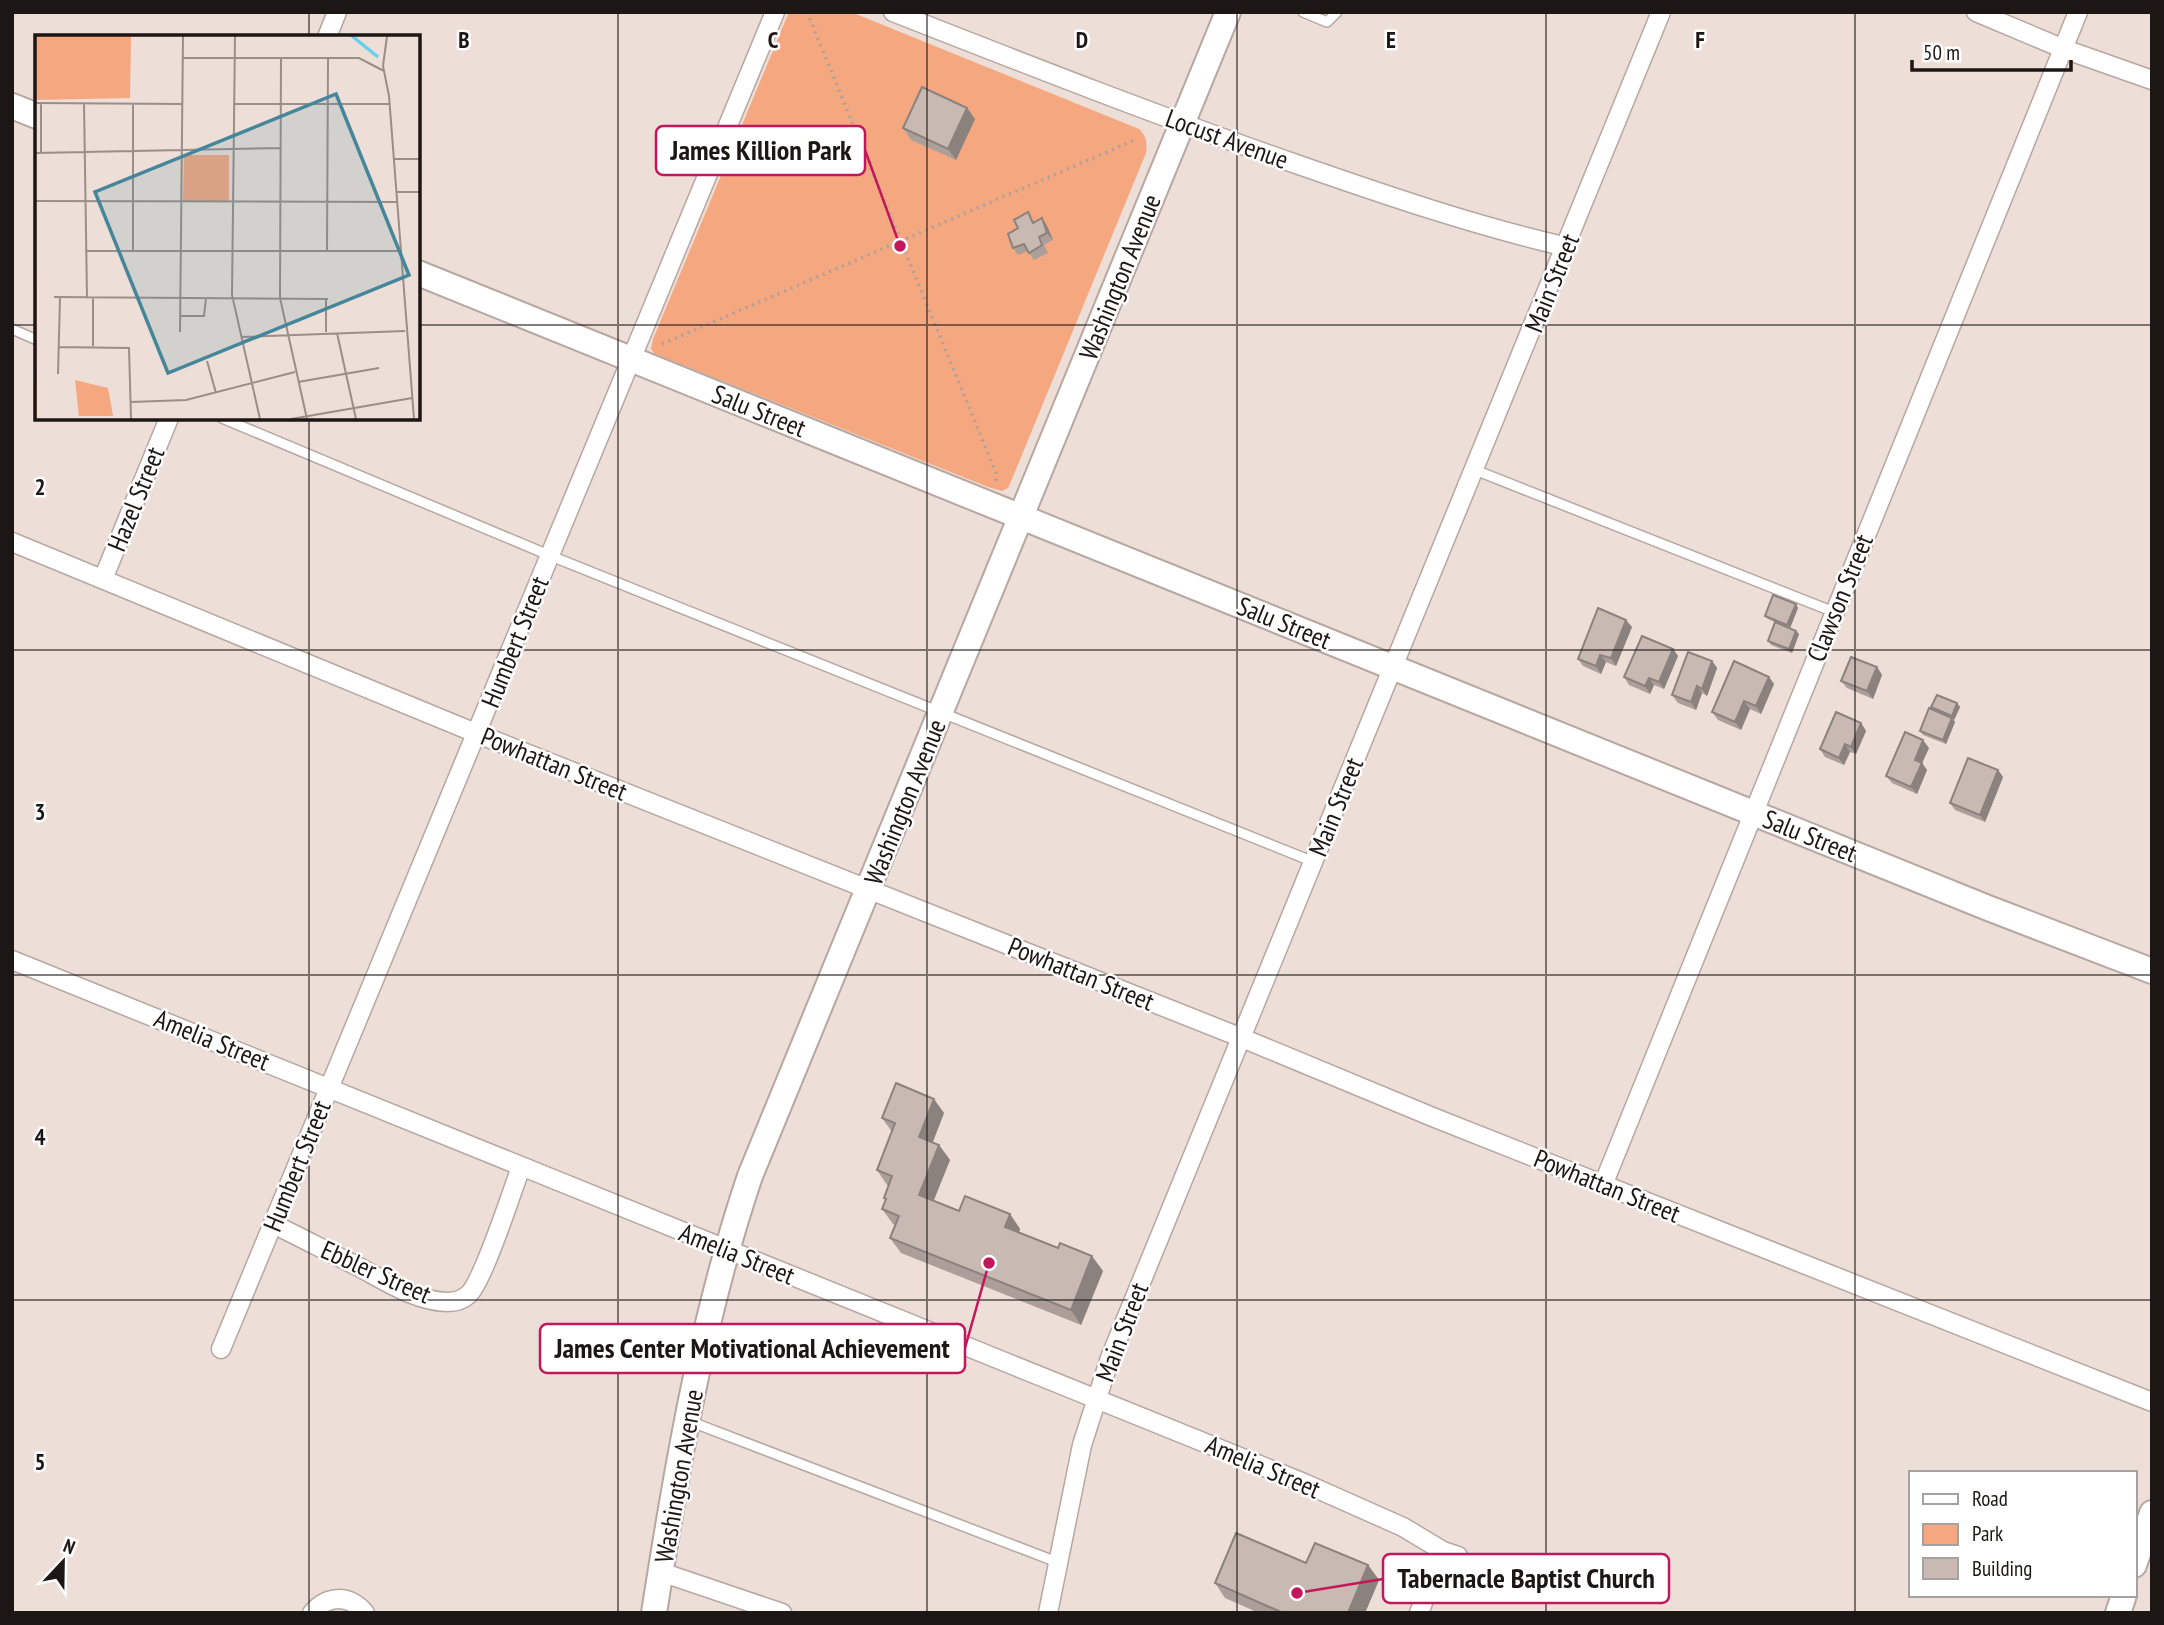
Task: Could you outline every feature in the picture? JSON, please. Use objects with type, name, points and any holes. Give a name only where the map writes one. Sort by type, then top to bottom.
[{"type":"street","points":[[328,35],[337,12]]},
{"type":"street","name":"Humbert Street","points":[[221,1349],[775,12]]},
{"type":"street","name":"Locust Avenue","points":[[893,12],[1183,125],[1492,229],[1567,247]]},
{"type":"street","name":"Washington Avenue","points":[[654,1613],[709,1320],[726,1251],[755,1164],[1228,12]]},
{"type":"street","name":"Main Street","points":[[1048,1613],[1082,1445],[1110,1358],[1661,12]]},
{"type":"street","points":[[1976,12],[2064,49],[2152,80]]},
{"type":"street","name":"Clawson Street","points":[[1603,1185],[2078,12]]},
{"type":"street","points":[[12,106],[35,115]]},
{"type":"street","name":"Salu Street","points":[[420,274],[1988,908],[2152,971]]},
{"type":"street","name":"Hazel Street","points":[[103,579],[168,420]]},
{"type":"street","name":"Powhattan Street","points":[[12,542],[478,734],[2152,1402]]},
{"type":"street","name":"Amelia Street","points":[[12,960],[726,1251],[1096,1398],[1304,1483],[1403,1527],[1450,1553],[1419,1613]]},
{"type":"street","name":"Ebbler Street","points":[[273,1224],[391,1284],[423,1297],[454,1301],[472,1291],[521,1167]]},
{"type":"street","points":[[2136,1559],[2152,1513]]},
{"type":"street","points":[[661,1572],[782,1613]]},
{"type":"street","points":[[312,1613],[327,1600],[337,1598],[357,1604],[365,1613]]},
{"type":"lane","points":[[1303,12],[1327,22],[1337,12]]},
{"type":"lane","points":[[12,329],[35,339]]},
{"type":"lane","points":[[227,420],[551,556],[1314,862]]},
{"type":"lane","points":[[1475,470],[1834,612]]},
{"type":"lane","points":[[688,1421],[1057,1562]]},
{"type":"path","points":[[807,12],[996,473],[994,489]]},
{"type":"path","points":[[662,344],[1137,139]]},
{"type":"green space","points":[[789,12],[851,12],[1139,129],[1145,137],[1146,153],[1012,479],[1008,488],[1002,491],[655,354],[651,349]]},
{"type":"building","points":[[922,87],[967,108],[948,149],[903,128]]},
{"type":"building","points":[[1028,212],[1033,223],[1042,218],[1047,233],[1039,237],[1042,245],[1029,253],[1024,244],[1013,248],[1008,234],[1018,228],[1014,220]]},
{"type":"building","points":[[1773,595],[1796,604],[1787,625],[1765,616]]},
{"type":"building","points":[[1598,608],[1626,620],[1611,658],[1600,655],[1596,666],[1578,659]]},
{"type":"building","points":[[1775,622],[1796,631],[1789,649],[1768,641]]},
{"type":"building","points":[[1642,636],[1673,649],[1659,682],[1649,678],[1645,686],[1624,677]]},
{"type":"building","points":[[1688,652],[1712,661],[1702,689],[1697,686],[1691,702],[1672,695]]},
{"type":"building","points":[[1851,657],[1877,667],[1867,691],[1841,681]]},
{"type":"building","points":[[1734,661],[1769,677],[1756,706],[1744,701],[1735,722],[1712,712]]},
{"type":"building","points":[[1937,695],[1957,703],[1952,716],[1931,707]]},
{"type":"building","points":[[1929,708],[1952,718],[1943,740],[1920,731]]},
{"type":"building","points":[[1836,712],[1861,723],[1851,747],[1845,744],[1839,758],[1820,749]]},
{"type":"building","points":[[1905,732],[1923,740],[1915,760],[1922,763],[1911,787],[1886,776]]},
{"type":"building","points":[[1968,758],[1998,770],[1980,815],[1950,803]]},
{"type":"building","points":[[896,1083],[934,1099],[919,1137],[939,1145],[919,1195],[959,1211],[965,1196],[1010,1214],[1005,1227],[1058,1248],[1060,1243],[1092,1256],[1071,1310],[890,1238],[899,1216],[882,1209],[892,1176],[877,1170],[895,1123],[882,1118]]},
{"type":"building","points":[[1236,1533],[1306,1563],[1315,1543],[1368,1565],[1348,1613],[1281,1613],[1215,1583]]},
{"type":"place","name":"James Killion Park","points":[[900,246]]},
{"type":"place","name":"James Center Motivational Achievement","points":[[989,1263]]},
{"type":"place","name":"Tabernacle Baptist Church","points":[[1297,1593]]}]
